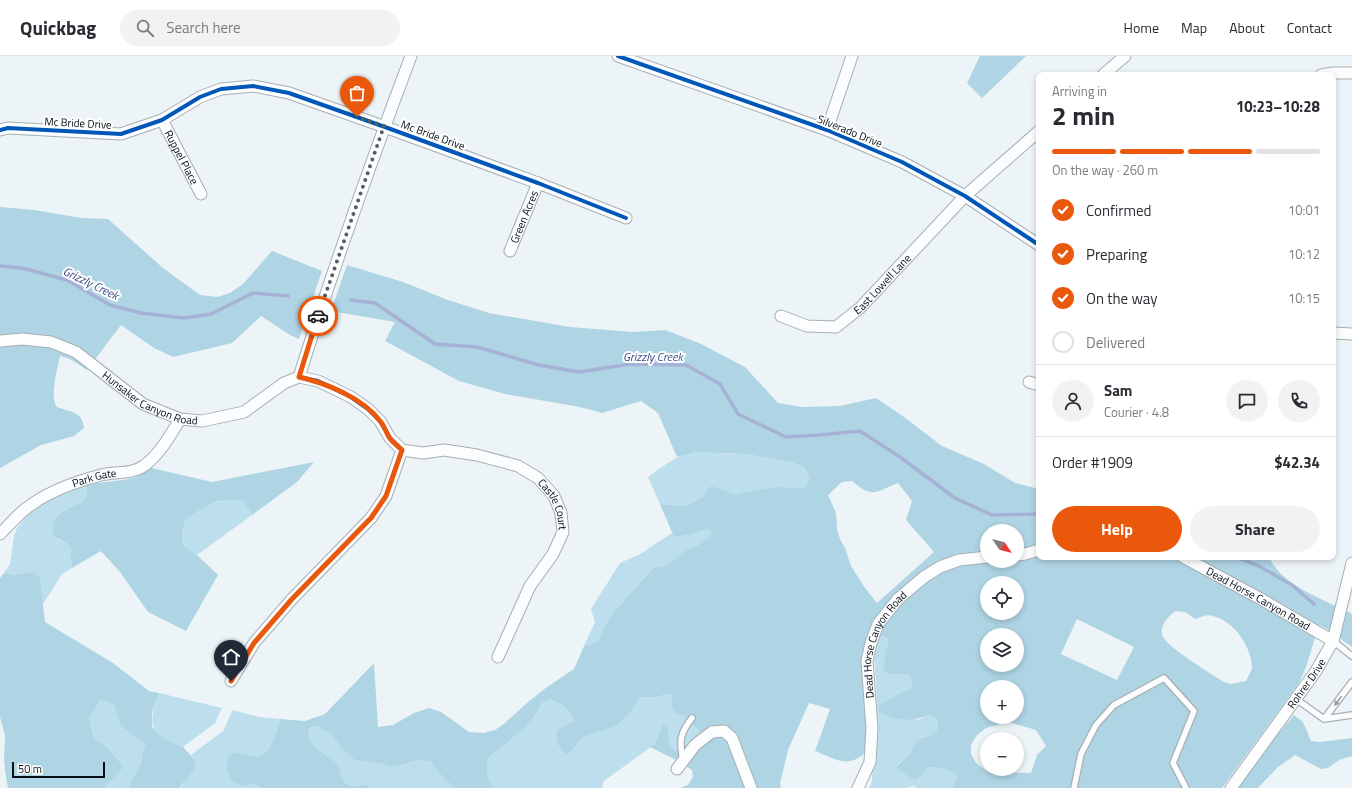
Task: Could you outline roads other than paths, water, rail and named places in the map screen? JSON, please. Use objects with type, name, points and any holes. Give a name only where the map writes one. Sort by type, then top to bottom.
[{"type":"street","points":[[231,681],[254,643],[292,599],[371,518],[386,496],[402,450],[390,438],[380,421],[368,408],[351,397],[318,381],[299,377],[319,314],[384,126],[411,56]]},
{"type":"street","name":"Silverado Drive","points":[[618,56],[827,130],[902,162],[965,196],[1036,243]]},
{"type":"street","points":[[827,130],[852,56]]},
{"type":"street","points":[[1106,72],[1125,56]]},
{"type":"street","points":[[1336,73],[1352,73]]},
{"type":"street","name":"Mc Bride Drive","points":[[0,130],[8,128],[121,134],[162,120],[200,97],[221,89],[253,86],[289,93],[384,126],[538,183],[626,218]]},
{"type":"street","name":"Ruppel Place","points":[[162,120],[201,194]]},
{"type":"street","name":"East Lowell Lane","points":[[781,316],[807,326],[836,327],[860,308],[965,196],[1036,134]]},
{"type":"street","name":"Green Acres","points":[[510,251],[538,183]]},
{"type":"street","points":[[1336,333],[1352,334]]},
{"type":"street","name":"Hunsaker Canyon Road","points":[[0,341],[22,338],[51,342],[76,352],[143,404],[180,419],[202,421],[244,412],[284,383],[299,377]]},
{"type":"street","name":"Park Gate","points":[[0,534],[25,510],[45,496],[64,487],[103,475],[130,472],[145,465],[170,437],[180,419]]},
{"type":"street","name":"Castle Court","points":[[402,450],[423,453],[444,450],[477,455],[518,466],[538,478],[554,496],[561,513],[563,532],[553,554],[530,586],[498,657]]},
{"type":"street","points":[[1024,554],[1036,551]]},
{"type":"street","name":"Dead Horse Canyon Road","points":[[858,788],[870,762],[872,728],[867,661],[871,643],[878,624],[898,599],[924,577],[940,567],[960,560],[980,558]]},
{"type":"street","name":"Dead Horse Canyon Road","points":[[1189,560],[1261,599],[1333,641]]},
{"type":"street","name":"Rohrer Drive","points":[[1231,788],[1316,671],[1333,641],[1352,563]]},
{"type":"street","points":[[680,764],[695,745],[712,732],[724,731],[732,738],[751,788]]},
{"type":"lane","points":[[1333,641],[1352,656]]},
{"type":"lane","points":[[1074,788],[1081,754],[1096,724],[1114,705],[1164,678],[1194,711],[1173,763],[1186,788]]},
{"type":"lane","points":[[1324,719],[1352,682]]},
{"type":"lane","points":[[1296,699],[1324,719],[1352,715]]},
{"type":"lane","points":[[680,764],[680,745],[682,733],[684,727],[692,718]]},
{"type":"waterway","name":"Grizzly Creek","points":[[0,266],[22,268],[67,280],[110,305],[141,313],[184,318],[211,314],[253,293],[288,296]]},
{"type":"waterway","name":"Grizzly Creek","points":[[351,300],[375,303],[435,344],[477,347],[539,365],[579,372],[631,364],[686,365],[720,384],[738,414],[786,437],[860,431],[900,457],[955,498],[992,515],[1036,514]]},
{"type":"waterway","name":"Grizzly Creek","points":[[1244,560],[1259,566],[1292,585],[1314,604]]}]
